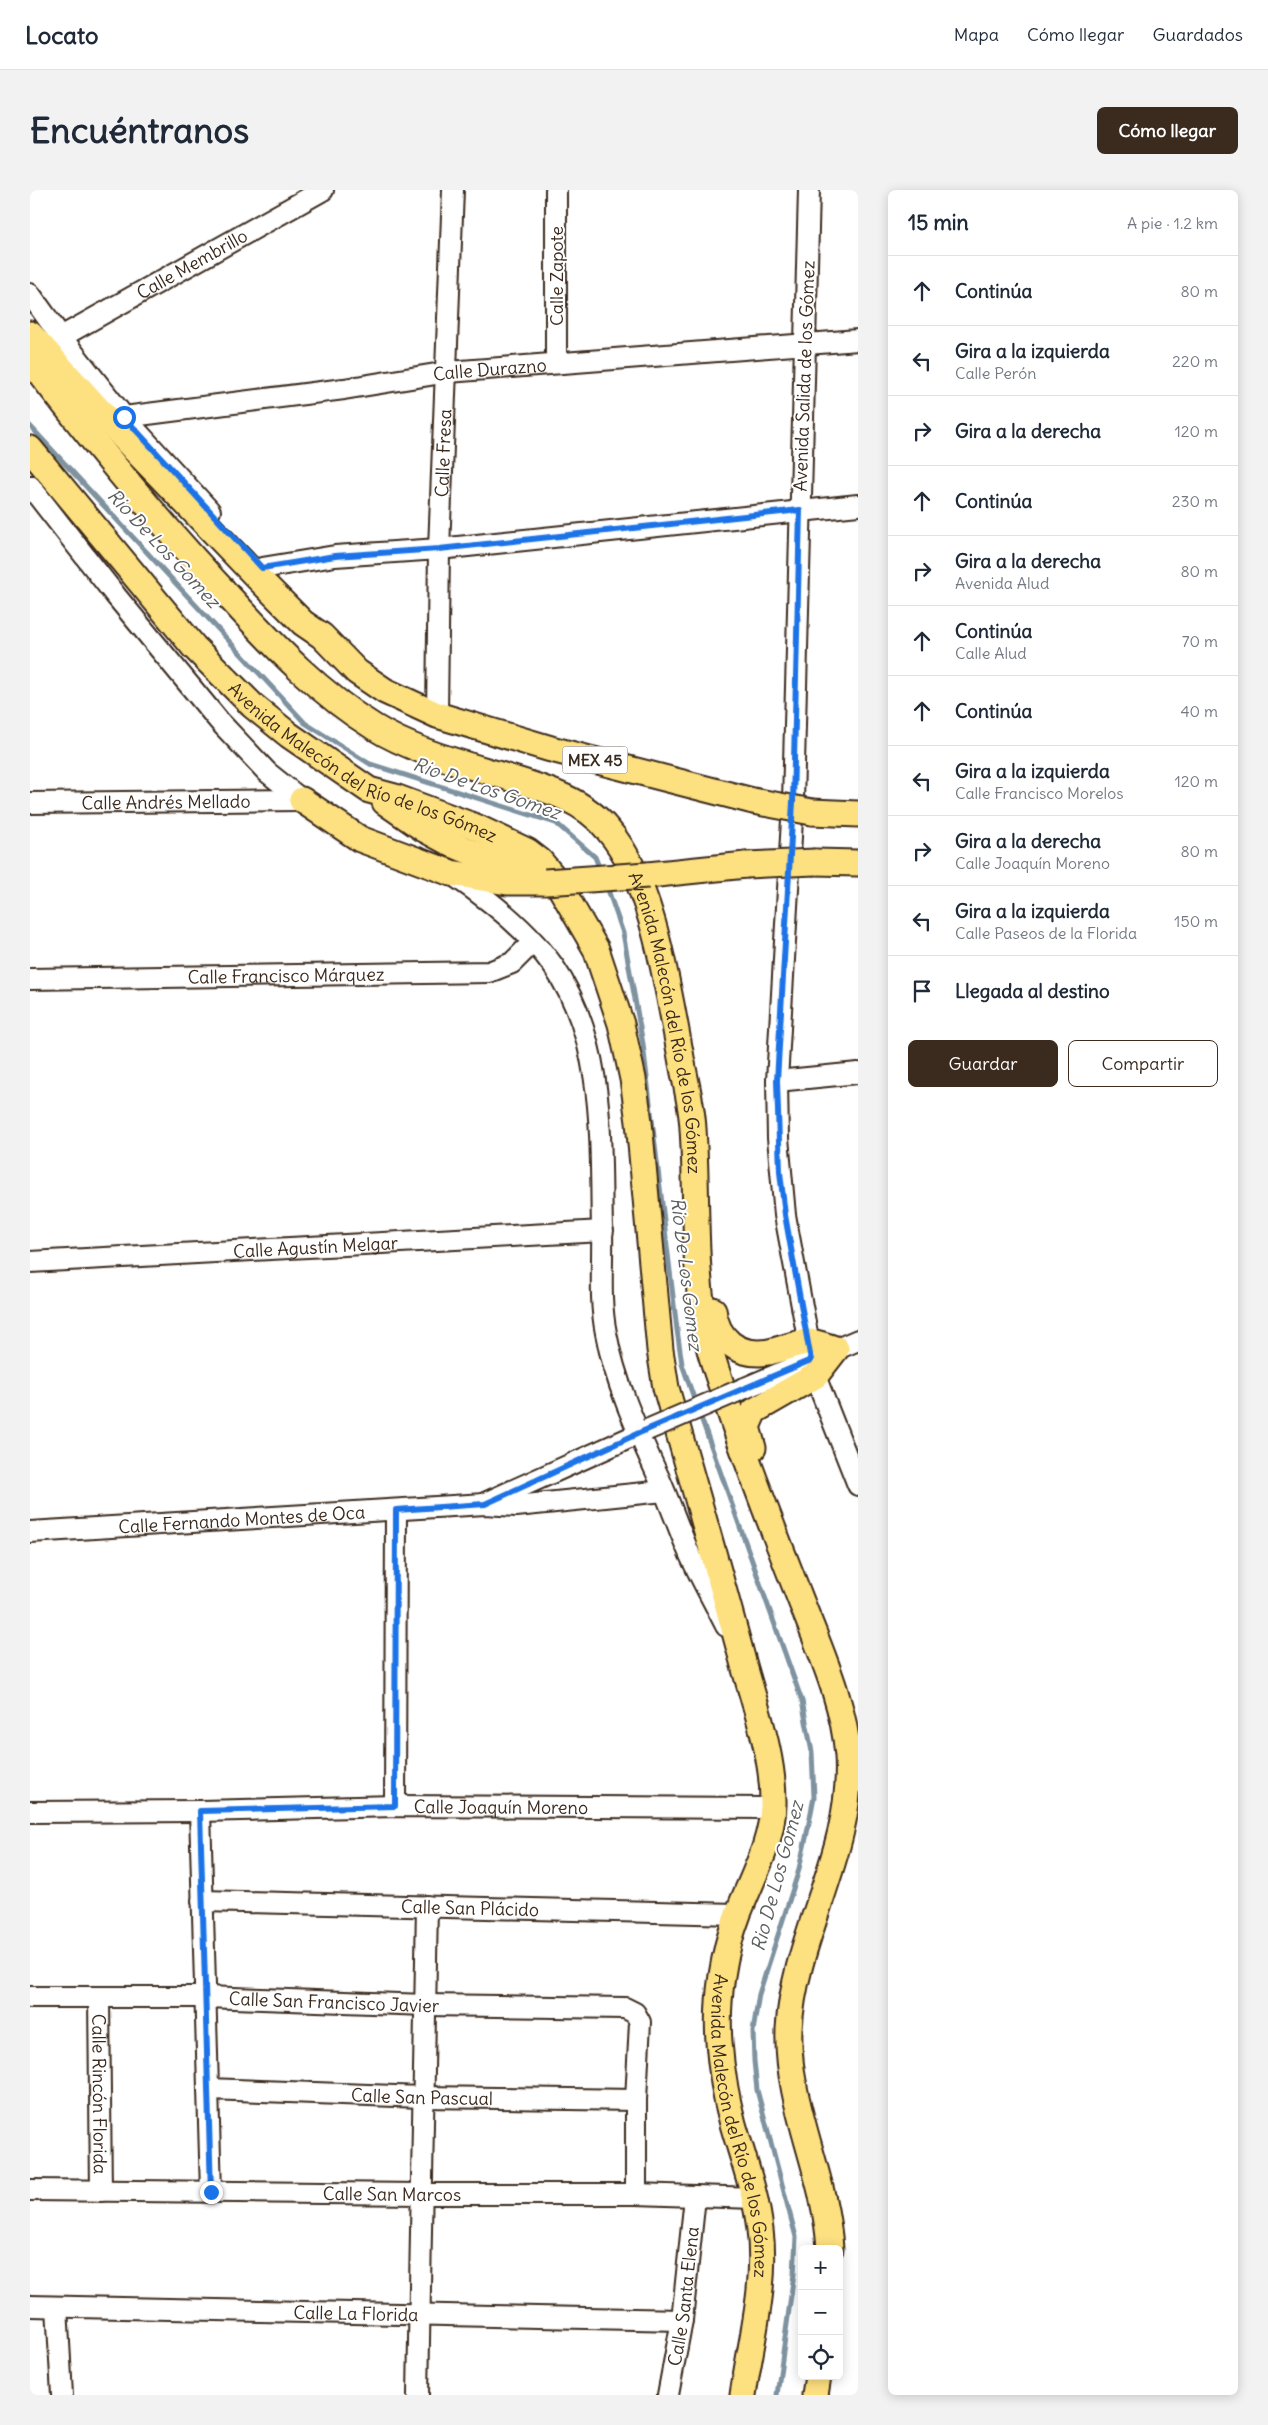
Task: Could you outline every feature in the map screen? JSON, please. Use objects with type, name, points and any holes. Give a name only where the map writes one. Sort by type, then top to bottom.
[{"type":"main road","name":"Avenida Malecón del Río de los Gómez","points":[[38,344],[53,390],[133,490],[263,634],[334,700],[391,737],[541,788],[575,803],[593,814],[604,824],[624,849],[640,887],[652,923],[671,1007],[693,1124],[696,1231],[701,1301],[708,1345],[759,1495],[840,1704],[848,1759],[848,1785],[843,1827],[804,1950],[794,1994],[789,2030],[789,2060],[804,2134],[824,2204],[829,2245]]},
{"type":"main road","points":[[38,344],[135,450],[257,577],[303,623],[322,636]]},
{"type":"main road","name":"Avenida Malecón del Río de los Gómez","points":[[30,449],[194,647],[253,706],[289,735],[369,790],[395,797],[476,827],[527,851],[540,861],[556,880],[596,949],[621,1024],[633,1079],[639,1122],[660,1350],[666,1388],[710,1536],[741,1656],[765,1738],[772,1778],[773,1808],[768,1838],[730,1936],[720,1999],[719,2041],[733,2122],[755,2198],[762,2261],[744,2395]]},
{"type":"main road","name":"MEX 45","points":[[322,636],[357,672],[385,691],[437,715],[550,749],[753,801],[858,814]]},
{"type":"main road","points":[[369,790],[424,830],[542,882]]},
{"type":"main road","name":"Avenida Malecón del Río de los Gómez","points":[[302,800],[360,839],[451,873]]},
{"type":"main road","points":[[451,873],[507,882],[542,882],[648,875],[746,865],[815,862],[858,863]]},
{"type":"main road","points":[[693,1124],[706,1189],[706,1227],[713,1312],[719,1331],[730,1344],[742,1351],[754,1353],[811,1359],[847,1345]]},
{"type":"main road","points":[[810,1623],[806,1582],[746,1427],[754,1411],[764,1403],[795,1389],[811,1359]]},
{"type":"main road","points":[[816,2395],[818,2380]]},
{"type":"street","name":"Calle Membrillo","points":[[38,344],[323,190]]},
{"type":"street","name":"Calle Fresa","points":[[437,715],[439,549],[448,372],[453,190]]},
{"type":"street","name":"Calle Zapote","points":[[556,190],[556,363]]},
{"type":"street","name":"Avenida Salida de los Gómez","points":[[809,190],[807,343],[800,510],[803,807],[777,1081],[782,1190],[811,1359],[858,1485]]},
{"type":"street","name":"MEX 45","points":[[30,294],[38,344],[124,417],[322,636]]},
{"type":"street","name":"Calle Durazno","points":[[124,417],[344,389],[448,372],[858,340]]},
{"type":"street","name":"Avenida Malecón del Río de los Gómez","points":[[30,486],[127,610],[219,721],[267,772],[302,800]]},
{"type":"street","points":[[262,568],[335,556],[439,549],[858,505]]},
{"type":"street","name":"Calle Andrés Mellado","points":[[30,803],[302,800]]},
{"type":"street","name":"Avenida Malecón del Río de los Gómez","points":[[451,873],[493,904],[532,943],[555,969],[572,1000],[594,1069],[602,1232],[602,1306],[606,1332],[616,1370],[643,1431],[664,1491],[690,1555],[741,1656]]},
{"type":"street","name":"Calle Francisco Márquez","points":[[30,978],[489,972],[512,962],[532,943]]},
{"type":"street","points":[[777,1081],[858,1073]]},
{"type":"street","name":"Calle Agustín Melgar","points":[[30,1262],[602,1232]]},
{"type":"street","points":[[485,1504],[643,1431],[811,1359]]},
{"type":"street","name":"Calle Fernando Montes de Oca","points":[[30,1532],[485,1504],[516,1506],[664,1491]]},
{"type":"street","points":[[395,1806],[396,1510]]},
{"type":"street","name":"Calle Joaquín Moreno","points":[[30,1812],[200,1811],[395,1806],[773,1808]]},
{"type":"street","points":[[200,1811],[211,2192]]},
{"type":"street","name":"Calle San Plácido","points":[[202,1901],[737,1914]]},
{"type":"street","points":[[418,2395],[418,2313],[427,1906]]},
{"type":"street","name":"Calle San Francisco Javier","points":[[30,1997],[205,1997],[625,2008],[635,2013],[640,2022],[636,2100]]},
{"type":"street","name":"Calle Rincón Florida","points":[[99,1998],[101,2191]]},
{"type":"street","name":"Calle San Pascual","points":[[208,2089],[422,2097],[636,2100]]},
{"type":"street","points":[[636,2100],[636,2194]]},
{"type":"street","name":"Calle San Marcos","points":[[30,2190],[636,2194],[694,2198],[755,2198]]},
{"type":"street","name":"Calle Santa Elena","points":[[668,2395],[682,2320],[694,2198]]},
{"type":"street","name":"Calle La Florida","points":[[30,2306],[682,2320]]},
{"type":"street","points":[[57,2307],[62,2395]]},
{"type":"waterway","name":"Rio De Los Gomez","points":[[30,426],[305,723],[370,764],[556,823],[595,857],[601,872]]},
{"type":"waterway","name":"Rio De Los Gomez","points":[[606,884],[623,933],[643,1044],[682,1364],[696,1404]]},
{"type":"waterway","name":"Rio De Los Gomez","points":[[699,1412],[802,1701],[812,1752],[814,1797],[806,1838],[798,1873],[759,1994],[753,2031],[757,2090],[796,2237],[794,2274],[777,2395]]},
{"type":"route","points":[[124,417],[262,568],[335,556],[439,549],[800,510],[793,802],[777,1081],[780,1172],[785,1215],[811,1360],[639,1433],[485,1504],[396,1510],[395,1806],[200,1811],[211,2192]]}]
